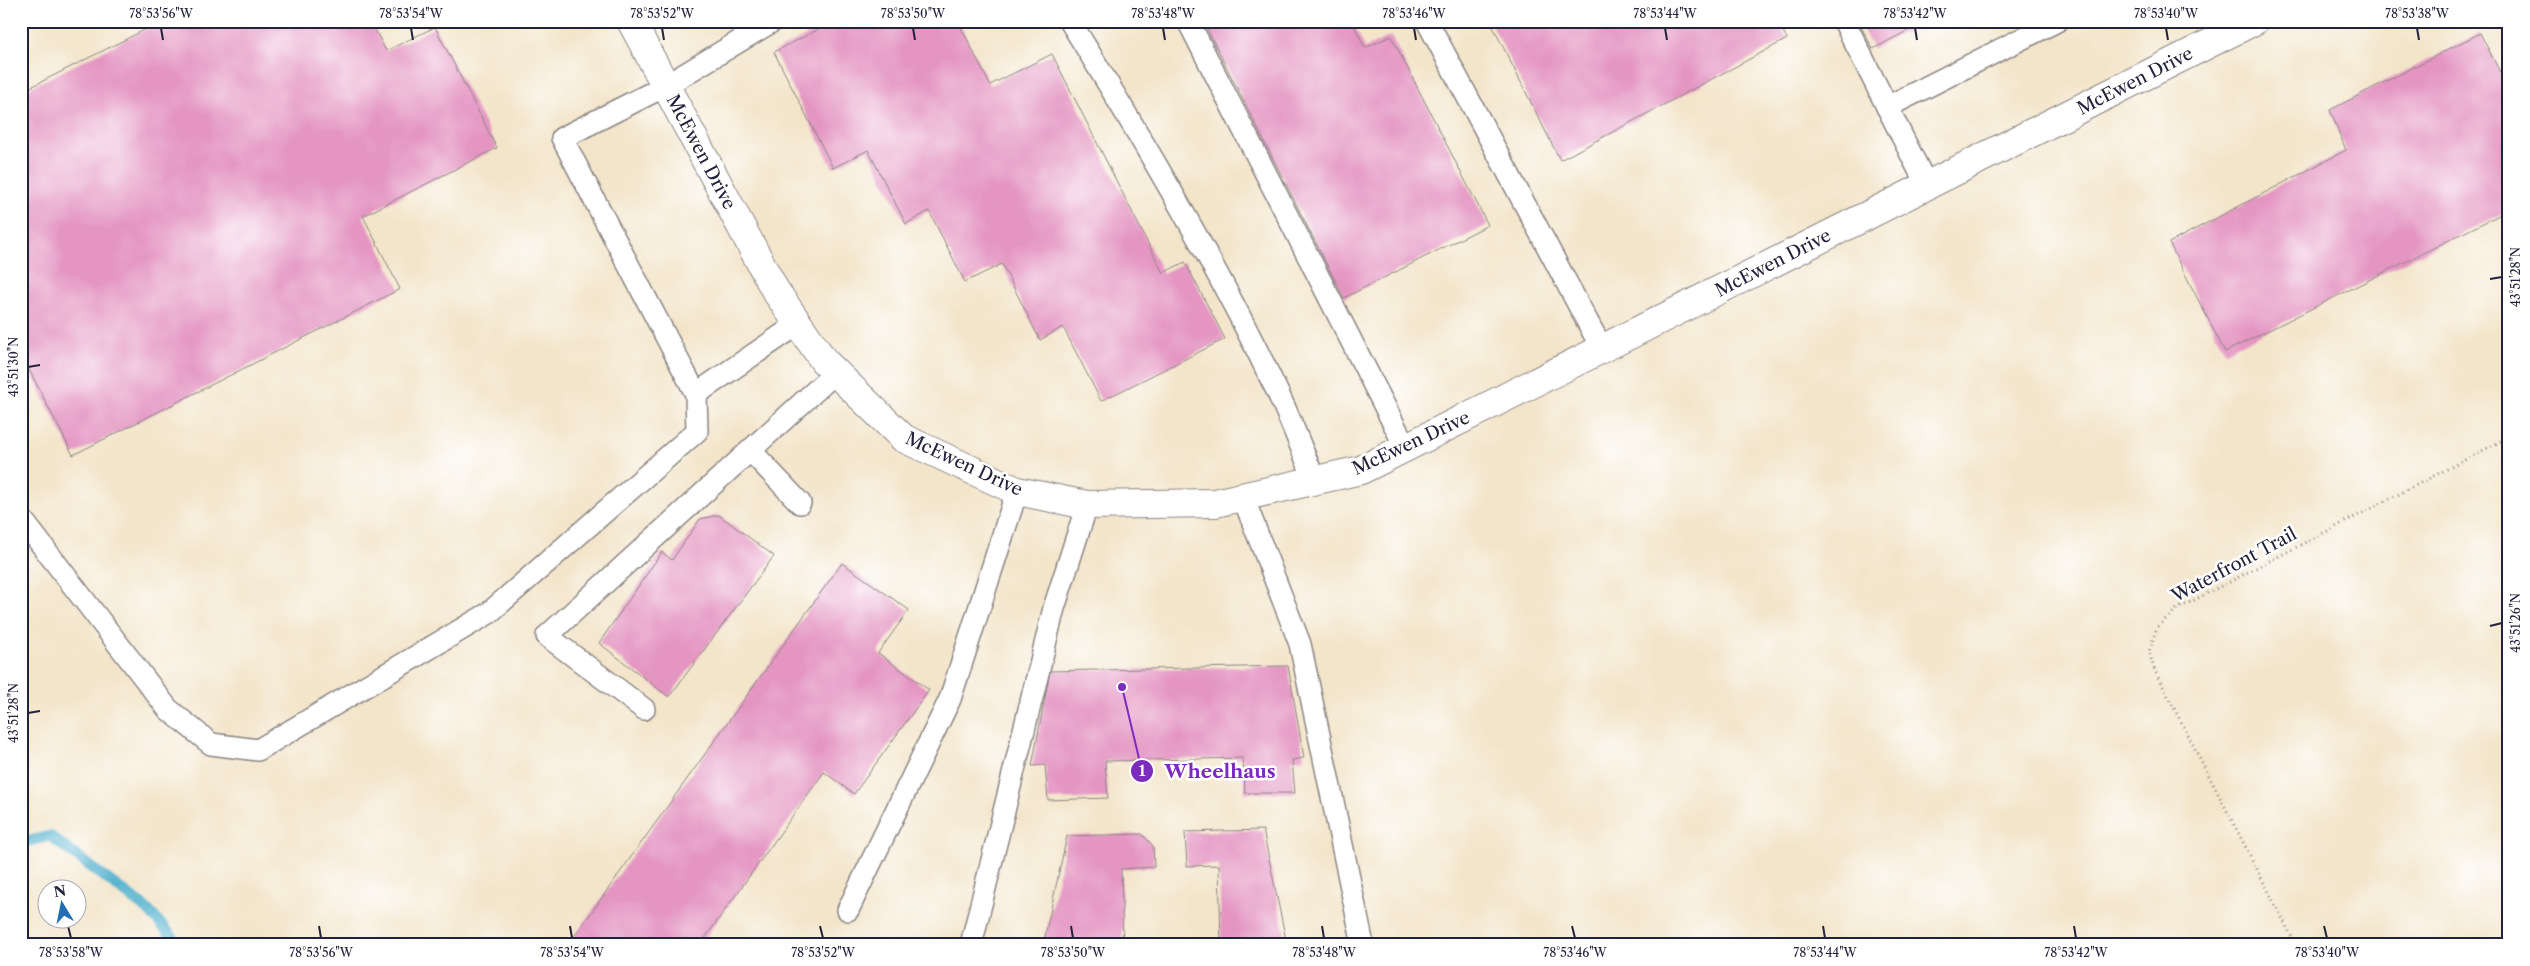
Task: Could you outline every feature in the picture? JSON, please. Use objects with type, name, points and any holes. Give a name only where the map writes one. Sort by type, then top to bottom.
[{"type":"street","name":"McEwen Drive","points":[[631,21],[775,290],[824,361],[903,438],[1017,491],[1087,505],[1215,503],[1361,470],[1927,186],[2242,24]]},
{"type":"lane","points":[[21,518],[168,709],[211,744],[258,750],[489,613],[697,431],[696,394],[562,138],[665,86],[773,21]]},
{"type":"lane","points":[[1070,21],[1130,119],[1213,267],[1274,384],[1315,481]]},
{"type":"lane","points":[[1188,21],[1406,448]]},
{"type":"lane","points":[[1427,21],[1602,349]]},
{"type":"lane","points":[[1844,21],[1927,186]]},
{"type":"lane","points":[[1887,107],[2057,21]]},
{"type":"lane","points":[[696,394],[798,324]]},
{"type":"lane","points":[[644,709],[547,636],[836,372]]},
{"type":"lane","points":[[750,450],[800,504]]},
{"type":"lane","points":[[848,910],[950,699],[1017,491]]},
{"type":"lane","points":[[1243,496],[1300,644],[1363,945]]},
{"type":"lane","points":[[971,945],[1054,608],[1087,505]]},
{"type":"path","name":"Waterfront Trail","points":[[2296,945],[2156,671],[2149,652],[2157,626],[2177,609],[2509,437]]},
{"type":"building","points":[[162,21],[382,21],[373,26],[386,51],[435,27],[497,148],[363,216],[400,289],[73,455],[21,354],[21,92]]},
{"type":"building","points":[[835,21],[958,21],[990,85],[1052,54],[1163,273],[1185,262],[1225,339],[1101,401],[1063,327],[1040,340],[1002,264],[965,282],[929,211],[906,224],[868,150],[833,168],[774,52]]},
{"type":"building","points":[[1203,21],[1352,21],[1365,48],[1391,36],[1488,225],[1344,298]]},
{"type":"building","points":[[1490,21],[1778,21],[1787,39],[1560,160]]},
{"type":"building","points":[[1858,21],[1926,21],[1873,49]]},
{"type":"building","points":[[2480,33],[2501,74],[2509,71],[2509,210],[2225,352],[2169,243],[2346,150],[2330,110]]},
{"type":"building","points":[[719,515],[774,556],[669,697],[599,643],[662,552],[672,560],[700,519]]},
{"type":"building","points":[[842,563],[909,610],[878,653],[929,690],[854,794],[824,772],[705,938],[714,945],[568,945]]},
{"type":"building","points":[[1288,666],[1304,758],[1292,760],[1295,793],[1245,793],[1243,758],[1105,761],[1108,798],[1048,800],[1045,765],[1032,766],[1050,671]]},
{"type":"building","points":[[1263,830],[1287,945],[1221,945],[1219,865],[1187,866],[1185,832]]},
{"type":"building","points":[[1142,834],[1153,846],[1154,867],[1121,869],[1123,945],[1043,945],[1067,836]]},
{"type":"waterway","points":[[21,843],[50,836],[147,909],[180,945]]},
{"type":"place","name":"Wheelhaus","points":[[1122,687]]}]
